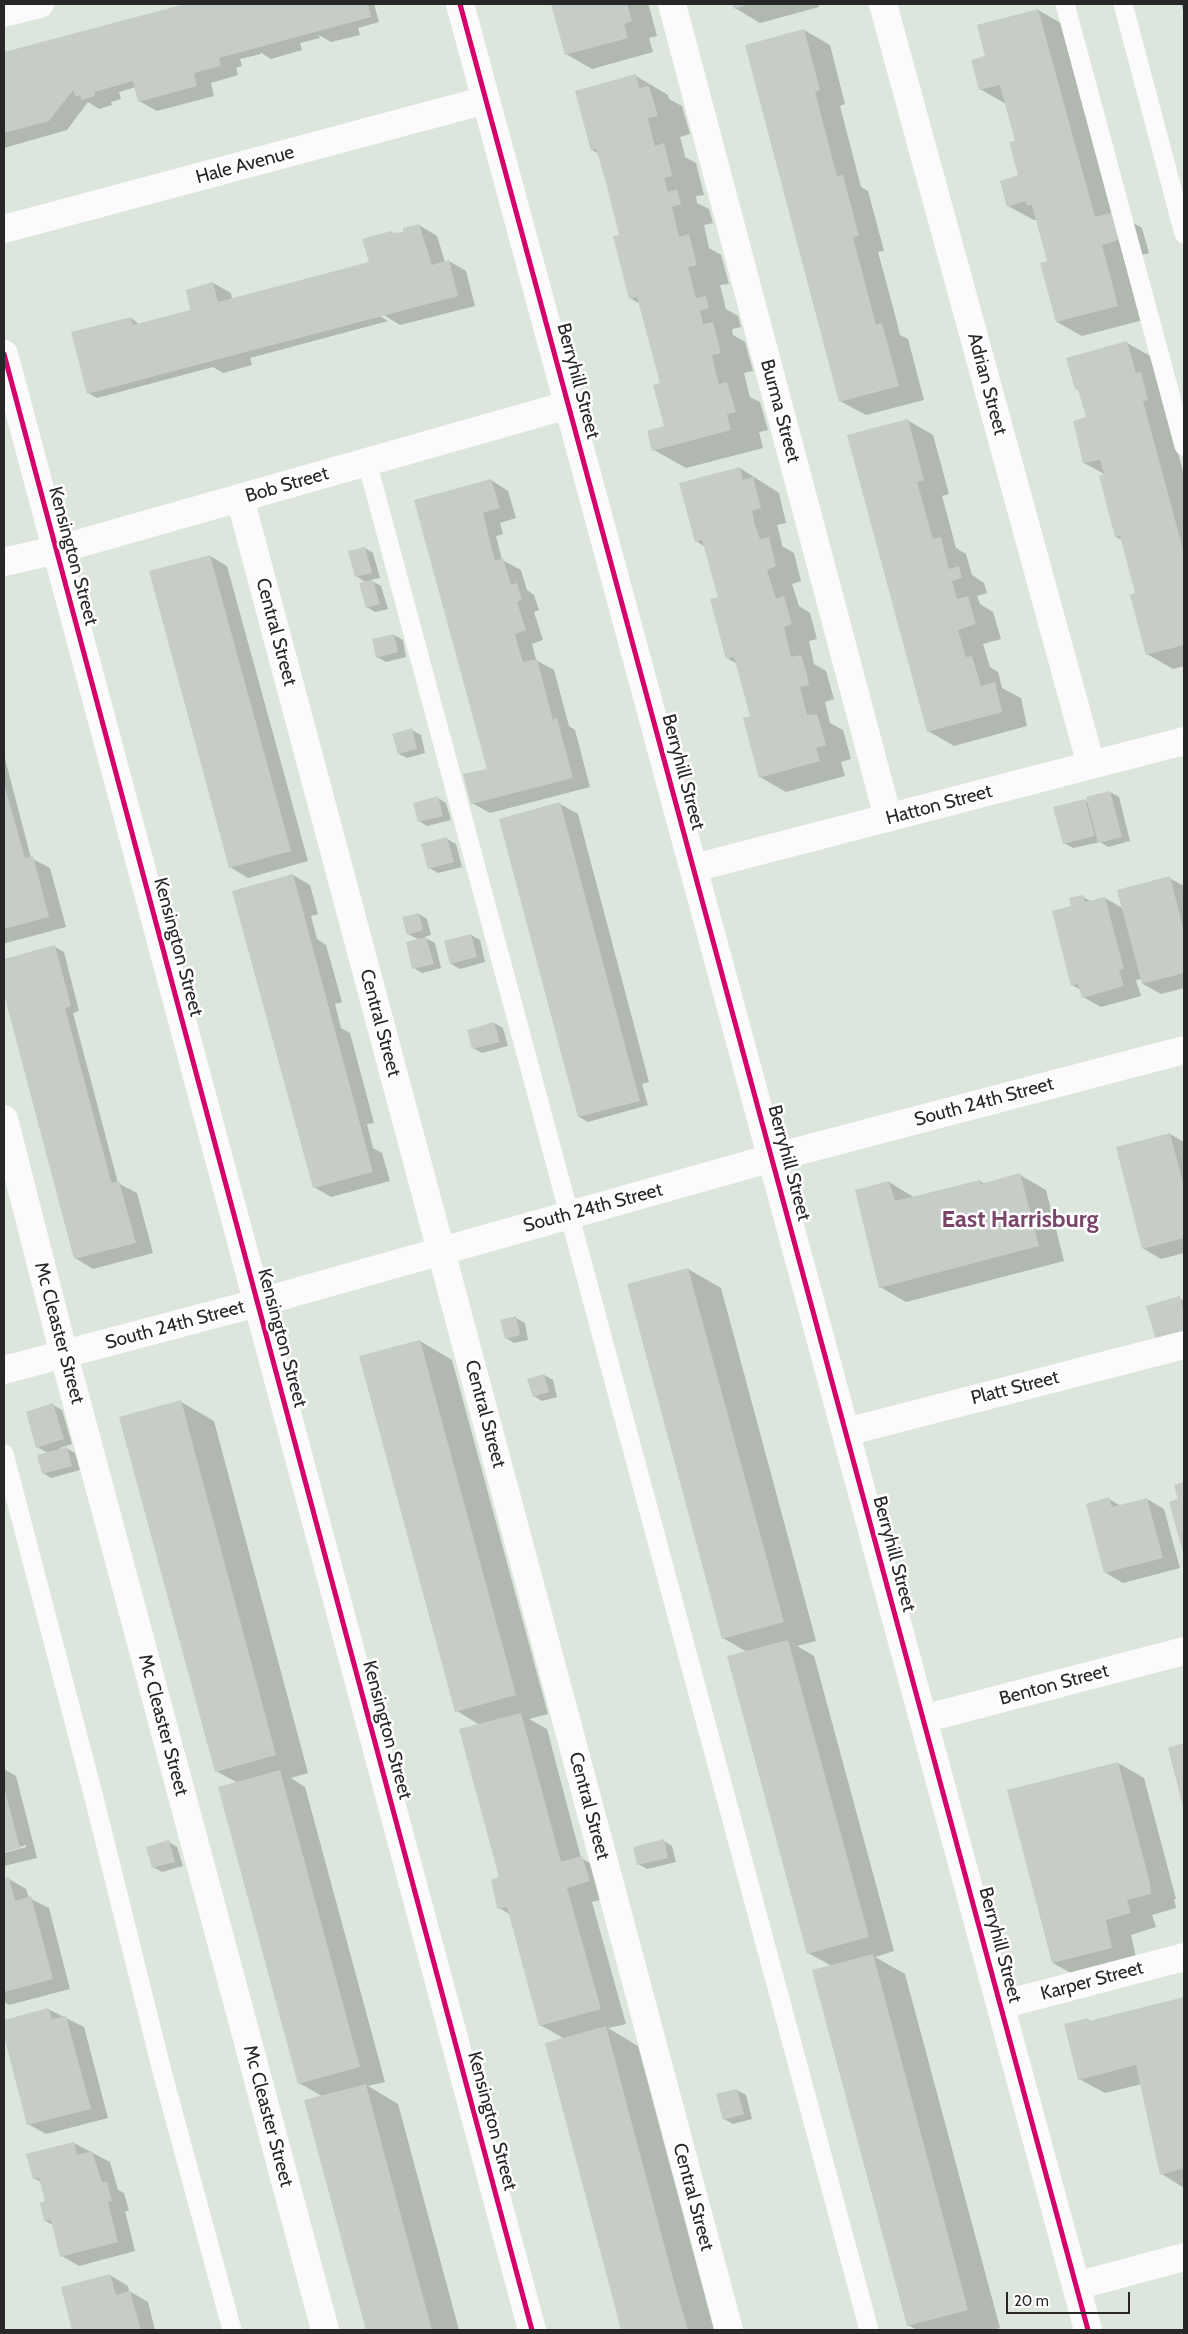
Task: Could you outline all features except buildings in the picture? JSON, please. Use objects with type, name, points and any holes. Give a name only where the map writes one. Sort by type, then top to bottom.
[{"type":"street","points":[[4,13],[40,4]]},
{"type":"street","name":"Berryhill Street","points":[[460,4],[1088,2330]]},
{"type":"street","name":"Burma Street","points":[[672,4],[888,818]]},
{"type":"street","name":"Adrian Street","points":[[883,4],[1091,765]]},
{"type":"street","name":"Hale Avenue","points":[[4,229],[486,100]]},
{"type":"street","name":"Kensington Street","points":[[4,354],[532,2330]]},
{"type":"street","name":"Bob Street","points":[[4,562],[56,550],[568,405]]},
{"type":"street","name":"Central Street","points":[[240,498],[729,2330]]},
{"type":"street","name":"Hatton Street","points":[[694,868],[1184,741]]},
{"type":"street","name":"South 24th Street","points":[[4,1370],[257,1303],[772,1158],[1184,1050]]},
{"type":"street","name":"Mc Cleaster Street","points":[[4,1119],[64,1355],[325,2330]]},
{"type":"street","name":"Platt Street","points":[[846,1432],[1184,1345]]},
{"type":"street","name":"Benton Street","points":[[923,1719],[1184,1651]]},
{"type":"street","name":"Karper Street","points":[[1001,2005],[1184,1956]]},
{"type":"street","points":[[1076,2286],[1184,2257]]},
{"type":"lane","points":[[1065,4],[1184,446]]},
{"type":"lane","points":[[1123,4],[1184,234]]},
{"type":"lane","points":[[367,462],[869,2330]]},
{"type":"lane","points":[[4,1454],[93,1794],[163,2075],[232,2330]]},
{"type":"cycle path","points":[[460,4],[1088,2330]]},
{"type":"cycle path","points":[[4,354],[532,2330]]},
{"type":"district","name":"East Harrisburg","points":[[1020,1220]]}]
